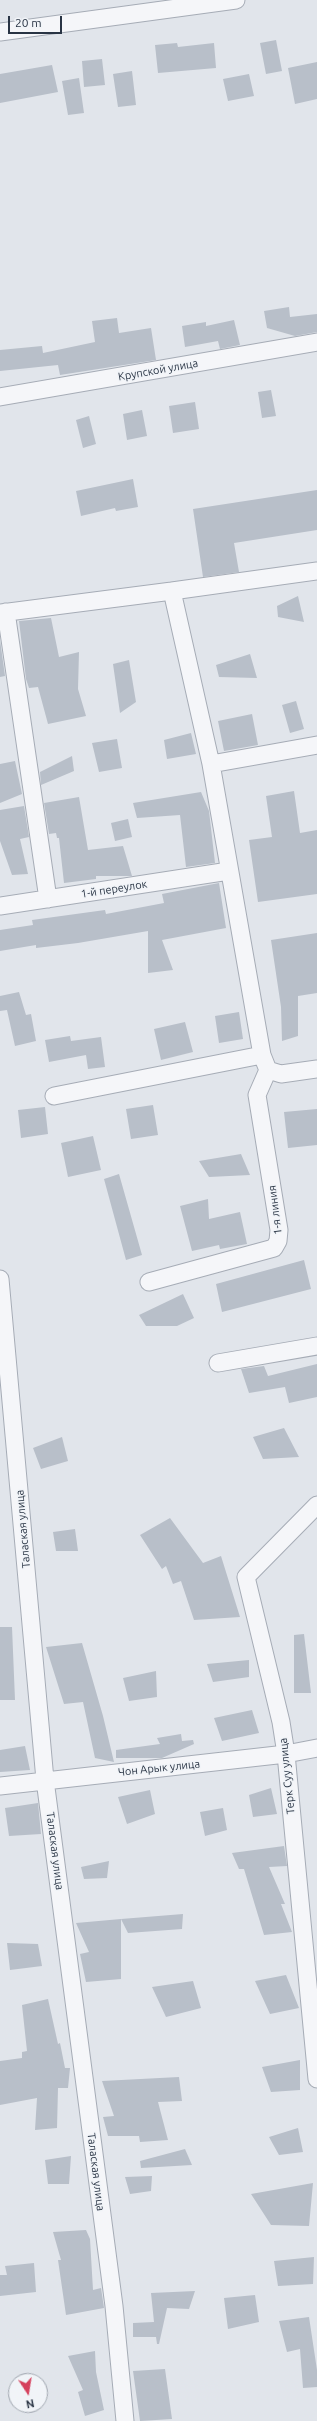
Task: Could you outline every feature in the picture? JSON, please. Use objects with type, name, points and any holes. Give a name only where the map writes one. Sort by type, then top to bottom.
[{"type":"street","points":[[0,32],[236,0]]},
{"type":"street","name":"Крупской улица","points":[[0,397],[317,342]]},
{"type":"street","points":[[48,899],[3,613],[317,571]]},
{"type":"street","points":[[172,591],[211,764],[229,871],[265,1062],[282,1074],[317,1069]]},
{"type":"street","points":[[211,764],[317,745]]},
{"type":"street","name":"1-й переулок","points":[[0,906],[229,871]]},
{"type":"street","points":[[54,1096],[265,1062]]},
{"type":"street","name":"1-я линия","points":[[149,1282],[274,1248],[278,1241],[279,1230],[257,1095],[265,1062]]},
{"type":"street","name":"Талаская улица","points":[[0,1279],[46,1780],[114,2306],[125,2421]]},
{"type":"street","points":[[218,1363],[317,1346]]},
{"type":"street","name":"Терк Суу улица","points":[[317,1505],[246,1577],[281,1722],[286,1754],[317,2079]]},
{"type":"street","name":"Чон Арык улица","points":[[0,1786],[286,1754],[317,1748]]},
{"type":"building","points":[[276,40],[282,71],[266,74],[260,43]]},
{"type":"building","points":[[177,43],[178,47],[214,43],[216,68],[158,73],[155,45]]},
{"type":"building","points":[[102,59],[105,85],[84,87],[82,61]]},
{"type":"building","points":[[317,62],[317,99],[295,104],[288,68]]},
{"type":"building","points":[[52,65],[58,92],[0,103],[0,74]]},
{"type":"building","points":[[132,71],[136,105],[118,107],[113,74]]},
{"type":"building","points":[[249,74],[254,96],[228,101],[223,79]]},
{"type":"building","points":[[79,78],[84,113],[68,115],[62,81]]},
{"type":"building","points":[[289,307],[290,317],[317,314],[317,332],[295,336],[267,328],[264,311]]},
{"type":"building","points":[[117,318],[119,333],[151,328],[156,360],[60,375],[58,365],[0,371],[0,350],[42,346],[43,353],[95,342],[92,321]]},
{"type":"building","points":[[234,320],[240,345],[220,349],[218,341],[185,347],[182,326],[206,322],[206,326]]},
{"type":"building","points":[[271,390],[276,416],[262,418],[258,392]]},
{"type":"building","points":[[195,402],[199,429],[173,433],[169,406]]},
{"type":"building","points":[[142,410],[147,436],[127,440],[123,414]]},
{"type":"building","points":[[89,416],[96,444],[83,448],[76,420]]},
{"type":"building","points":[[133,479],[138,507],[116,511],[115,508],[81,516],[76,491]]},
{"type":"building","points":[[317,490],[317,530],[234,543],[239,572],[203,577],[193,509]]},
{"type":"building","points":[[298,596],[304,622],[278,617],[277,606]]},
{"type":"building","points":[[51,618],[59,657],[79,652],[78,689],[86,716],[48,724],[38,687],[29,688],[26,679],[19,621]]},
{"type":"building","points":[[0,640],[5,676],[0,677]]},
{"type":"building","points":[[250,654],[257,678],[219,677],[216,665]]},
{"type":"building","points":[[129,660],[136,702],[120,713],[113,664]]},
{"type":"building","points":[[296,701],[304,729],[290,733],[282,705]]},
{"type":"building","points":[[252,714],[258,745],[224,751],[218,721]]},
{"type":"building","points":[[191,733],[196,754],[167,759],[164,740]]},
{"type":"building","points":[[117,739],[122,768],[99,772],[92,743]]},
{"type":"building","points":[[72,756],[74,771],[41,785],[40,772]]},
{"type":"building","points":[[15,761],[22,794],[0,803],[0,764]]},
{"type":"building","points":[[294,791],[300,833],[317,830],[317,894],[258,902],[249,840],[272,837],[266,796]]},
{"type":"building","points":[[201,792],[209,811],[215,863],[186,867],[180,815],[137,818],[133,803]]},
{"type":"building","points":[[79,797],[88,850],[123,846],[132,876],[96,876],[96,879],[64,883],[59,838],[57,838],[56,833],[49,834],[44,803]]},
{"type":"building","points":[[24,806],[29,837],[20,839],[28,874],[12,875],[0,841],[0,810]]},
{"type":"building","points":[[128,819],[132,837],[115,841],[111,823]]},
{"type":"building","points":[[219,883],[226,928],[162,940],[173,970],[148,973],[148,931],[78,943],[36,948],[36,945],[0,951],[0,930],[33,925],[32,920],[105,910],[106,914],[164,903],[162,894]]},
{"type":"building","points":[[317,933],[317,993],[298,996],[298,1036],[282,1041],[281,1007],[271,940]]},
{"type":"building","points":[[19,992],[26,1015],[31,1014],[36,1041],[15,1046],[7,1010],[0,1011],[0,996]]},
{"type":"building","points":[[239,1012],[243,1039],[219,1043],[215,1016]]},
{"type":"building","points":[[185,1022],[193,1052],[161,1060],[154,1029]]},
{"type":"building","points":[[70,1036],[71,1041],[101,1037],[105,1067],[88,1069],[86,1055],[49,1062],[45,1040]]},
{"type":"building","points":[[153,1105],[158,1135],[131,1139],[126,1109]]},
{"type":"building","points":[[45,1107],[48,1134],[21,1138],[18,1110]]},
{"type":"building","points":[[317,1109],[317,1145],[288,1148],[284,1112]]},
{"type":"building","points":[[93,1136],[101,1170],[68,1177],[61,1143]]},
{"type":"building","points":[[241,1154],[250,1175],[209,1177],[199,1161]]},
{"type":"building","points":[[119,1174],[142,1255],[126,1260],[104,1179]]},
{"type":"building","points":[[208,1199],[209,1219],[240,1212],[247,1244],[220,1249],[219,1245],[192,1251],[180,1206]]},
{"type":"building","points":[[304,1260],[311,1289],[222,1312],[216,1284]]},
{"type":"building","points":[[183,1294],[194,1318],[177,1326],[146,1326],[139,1315]]},
{"type":"building","points":[[317,1364],[317,1397],[289,1403],[285,1387],[249,1393],[241,1369],[264,1366],[268,1376]]},
{"type":"building","points":[[284,1428],[299,1457],[263,1459],[253,1437]]},
{"type":"building","points":[[62,1437],[68,1461],[41,1469],[33,1448]]},
{"type":"building","points":[[170,1518],[203,1563],[221,1556],[240,1617],[194,1620],[181,1581],[173,1584],[166,1566],[162,1569],[140,1535]]},
{"type":"building","points":[[75,1529],[78,1551],[56,1551],[53,1532]]},
{"type":"building","points":[[0,1627],[12,1627],[15,1700],[0,1700]]},
{"type":"building","points":[[304,1634],[311,1693],[294,1693],[294,1635]]},
{"type":"building","points":[[82,1643],[103,1716],[114,1762],[95,1758],[83,1702],[64,1704],[46,1647]]},
{"type":"building","points":[[249,1660],[249,1677],[213,1682],[207,1664]]},
{"type":"building","points":[[156,1671],[157,1697],[129,1701],[123,1678]]},
{"type":"building","points":[[252,1710],[259,1733],[222,1741],[214,1718]]},
{"type":"building","points":[[181,1734],[182,1741],[193,1740],[194,1744],[162,1758],[116,1758],[116,1750],[160,1744],[157,1738]]},
{"type":"building","points":[[25,1746],[30,1770],[0,1772],[0,1750]]},
{"type":"building","points":[[271,1788],[277,1814],[253,1817],[249,1795]]},
{"type":"building","points":[[150,1790],[155,1814],[127,1824],[118,1797]]},
{"type":"building","points":[[38,1803],[41,1834],[9,1836],[5,1808]]},
{"type":"building","points":[[223,1808],[227,1830],[205,1836],[200,1812]]},
{"type":"building","points":[[284,1846],[287,1866],[269,1867],[285,1904],[281,1904],[292,1932],[264,1935],[244,1869],[239,1869],[232,1853]]},
{"type":"building","points":[[109,1861],[107,1878],[84,1879],[81,1867]]},
{"type":"building","points":[[183,1914],[182,1929],[128,1933],[121,1919]]},
{"type":"building","points":[[121,1919],[121,1979],[86,1982],[80,1954],[89,1952],[76,1923]]},
{"type":"building","points":[[7,1943],[38,1944],[42,1966],[10,1970]]},
{"type":"building","points":[[286,1975],[299,2008],[270,2014],[255,1981]]},
{"type":"building","points":[[193,1981],[201,2008],[166,2017],[152,1987]]},
{"type":"building","points":[[48,1999],[65,2068],[70,2068],[68,2088],[58,2088],[57,2128],[35,2130],[37,2098],[0,2105],[0,2061],[22,2058],[22,2052],[27,2051],[22,2005]]},
{"type":"building","points":[[300,2060],[300,2090],[271,2092],[262,2067]]},
{"type":"building","points":[[179,2077],[182,2101],[158,2102],[168,2140],[140,2142],[139,2136],[108,2136],[103,2117],[114,2116],[102,2081]]},
{"type":"building","points":[[298,2128],[303,2152],[279,2155],[269,2137]]},
{"type":"building","points":[[185,2149],[192,2165],[141,2168],[140,2161]]},
{"type":"building","points":[[71,2156],[69,2184],[48,2184],[45,2160]]},
{"type":"building","points":[[152,2176],[151,2191],[130,2194],[125,2177]]},
{"type":"building","points":[[313,2183],[309,2226],[271,2225],[251,2194]]},
{"type":"building","points":[[86,2230],[90,2239],[93,2290],[101,2288],[104,2308],[66,2315],[58,2260],[61,2260],[53,2232]]},
{"type":"building","points":[[314,2257],[313,2284],[278,2286],[274,2261]]},
{"type":"building","points":[[34,2263],[36,2292],[0,2296],[0,2275],[7,2275],[5,2266]]},
{"type":"building","points":[[195,2291],[189,2309],[167,2308],[159,2344],[157,2344],[156,2337],[133,2337],[133,2323],[154,2322],[151,2293]]},
{"type":"building","points":[[255,2295],[259,2322],[228,2329],[224,2298]]},
{"type":"building","points":[[309,2317],[317,2370],[317,2387],[303,2388],[300,2349],[287,2352],[279,2321]]},
{"type":"building","points":[[95,2351],[96,2372],[104,2410],[85,2416],[78,2392],[83,2390],[68,2356]]},
{"type":"building","points":[[165,2369],[172,2419],[140,2421],[133,2371]]}]
